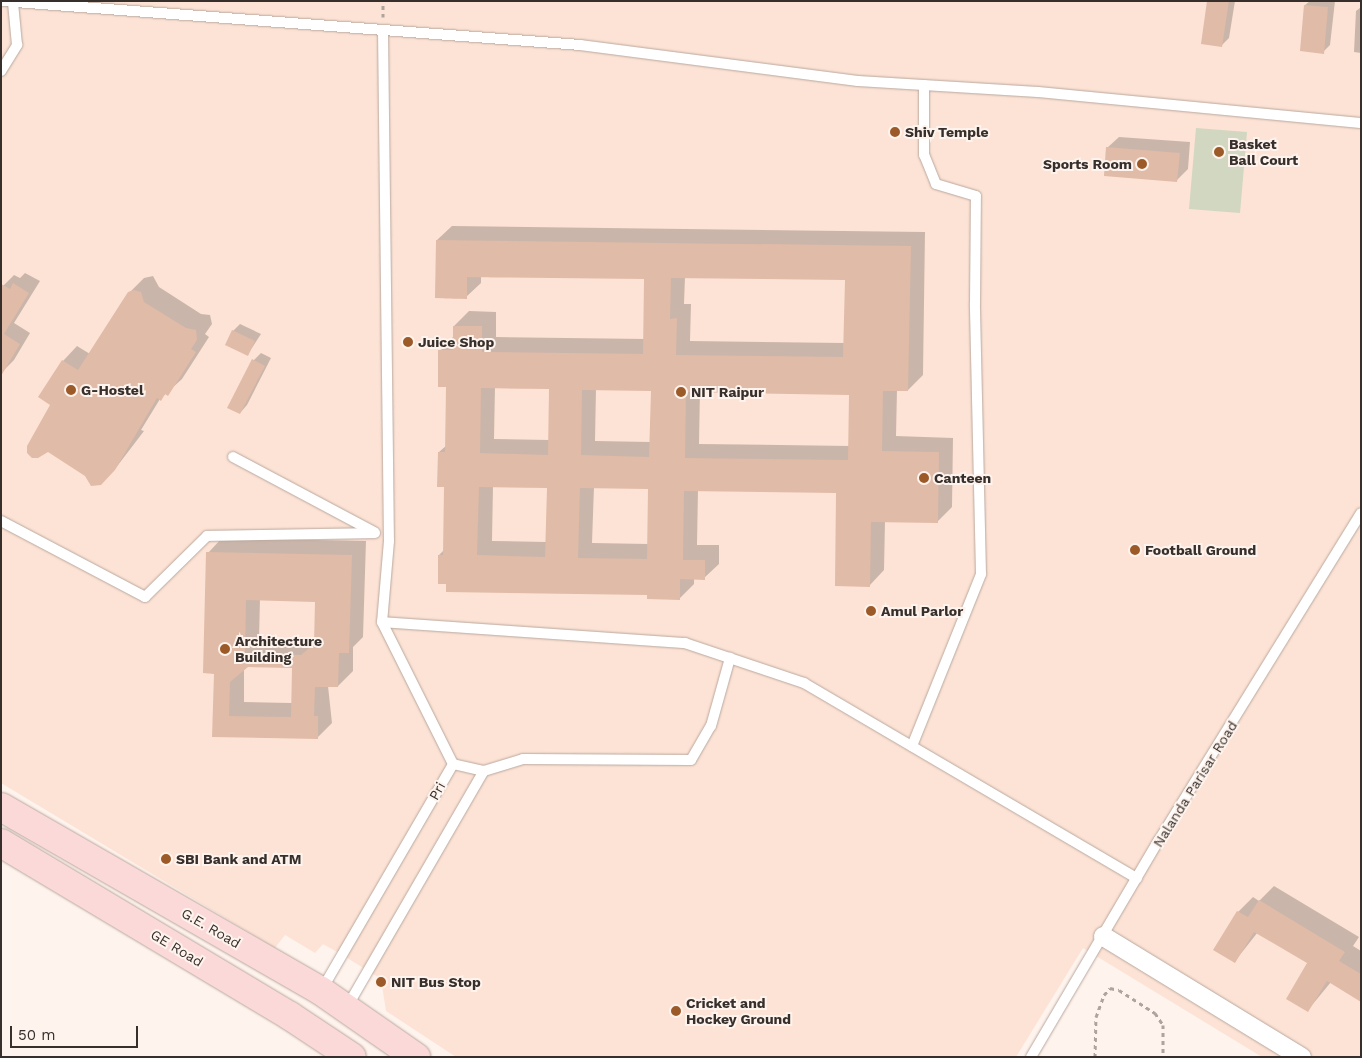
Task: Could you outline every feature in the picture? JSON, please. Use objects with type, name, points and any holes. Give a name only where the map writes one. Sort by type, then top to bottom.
[{"type":"main road","name":"G.E. Road","points":[[1,807],[321,991],[347,1007],[416,1057]]},
{"type":"main road","name":"GE Road","points":[[1,843],[298,1021],[352,1057]]},
{"type":"main road","points":[[298,1021],[321,991]]},
{"type":"main road","points":[[324,1038],[347,1007]]},
{"type":"street","points":[[1103,936],[1301,1057]]},
{"type":"lane","points":[[1,71],[17,45],[7,2],[580,45],[858,81],[1048,93],[1361,123]]},
{"type":"lane","points":[[383,31],[389,541],[382,622],[452,764],[484,771],[523,759],[691,760],[711,726],[730,658]]},
{"type":"lane","points":[[912,746],[981,574],[975,303],[976,196],[936,184],[924,155],[924,85]]},
{"type":"lane","points":[[233,457],[389,541]]},
{"type":"lane","name":"Nalanda Parisar Road","points":[[1031,1057],[1137,878],[1361,513]]},
{"type":"lane","points":[[1,521],[145,597],[207,536],[375,533]]},
{"type":"lane","points":[[382,622],[685,643],[804,683],[1137,878]]},
{"type":"lane","name":"Pri","points":[[321,991],[344,956],[452,764]]},
{"type":"lane","points":[[347,1007],[484,771]]},
{"type":"path","points":[[1095,1057],[1096,1017],[1104,995],[1110,988],[1125,993],[1155,1014],[1163,1025],[1163,1057]]},
{"type":"shaded area","name":"NIT Raipur","points":[[1,1],[1361,1],[1361,1057],[1262,1057],[1083,948],[1016,1057],[456,1057],[386,1011],[381,979],[344,956],[323,944],[315,953],[285,935],[275,948],[1,783]]},
{"type":"green space","name":"Basket Ball Court","points":[[1196,128],[1247,132],[1240,213],[1189,209]]},
{"type":"building","points":[[1207,1],[1229,1],[1222,47],[1201,44]]},
{"type":"building","points":[[1304,5],[1328,7],[1324,54],[1300,51]]},
{"type":"building","name":"Sports Room","points":[[1106,147],[1180,153],[1177,182],[1104,176]]},
{"type":"building","points":[[436,240],[911,246],[908,391],[883,391],[882,451],[939,452],[938,523],[871,522],[870,587],[835,586],[836,493],[684,491],[683,560],[705,560],[705,580],[680,579],[680,600],[647,599],[647,595],[446,592],[446,584],[438,584],[438,555],[443,555],[444,487],[437,487],[438,452],[445,452],[446,387],[438,387],[438,350],[453,350],[453,326],[482,326],[482,352],[643,354],[644,279],[467,277],[467,299],[435,298]],"holes":[[[671,278],[845,280],[843,357],[676,355],[677,318],[670,319]],[[481,388],[549,389],[548,455],[480,453]],[[582,390],[651,391],[649,457],[581,455]],[[686,392],[849,395],[848,460],[685,458]],[[479,487],[547,488],[545,557],[477,555]],[[580,488],[648,489],[647,559],[578,558]]]},
{"type":"building","points":[[13,283],[29,293],[4,334],[20,344],[1,376],[1,284],[10,289]]},
{"type":"building","name":"G-Hostel","points":[[134,290],[141,292],[144,302],[186,328],[196,330],[197,340],[191,349],[196,352],[168,396],[165,394],[161,401],[157,398],[115,470],[101,485],[91,486],[85,476],[48,452],[38,458],[32,458],[27,453],[27,446],[50,405],[38,397],[62,360],[78,370],[128,292]]},
{"type":"building","points":[[232,330],[255,341],[248,356],[225,345]]},
{"type":"building","points":[[252,359],[265,366],[240,414],[227,408]]},
{"type":"building","name":"Architecture Building","points":[[206,552],[352,555],[349,653],[339,653],[338,687],[315,687],[314,716],[318,716],[318,739],[212,737],[214,674],[203,673]],"holes":[[[246,600],[315,602],[314,644],[301,655],[245,654]],[[248,667],[292,668],[291,717],[229,716],[230,682]]]},
{"type":"building","points":[[1259,900],[1345,952],[1339,961],[1361,974],[1361,1002],[1327,981],[1308,1012],[1286,999],[1307,963],[1254,932],[1235,963],[1213,950],[1237,911],[1248,917]]},
{"type":"place","name":"Shiv Temple","points":[[895,132]]},
{"type":"place","name":"Basket Ball Court","points":[[1219,152]]},
{"type":"place","name":"Sports Room","points":[[1142,164]]},
{"type":"place","name":"Juice Shop","points":[[408,342]]},
{"type":"place","name":"G-Hostel","points":[[71,390]]},
{"type":"place","name":"NIT Raipur","points":[[681,392]]},
{"type":"place","name":"Canteen","points":[[924,478]]},
{"type":"place","name":"Football Ground","points":[[1135,550]]},
{"type":"place","name":"Amul Parlor","points":[[871,611]]},
{"type":"place","name":"Architecture Building","points":[[225,649]]},
{"type":"place","name":"SBI Bank and ATM","points":[[166,859]]},
{"type":"place","name":"NIT Bus Stop","points":[[381,982]]},
{"type":"place","name":"Cricket and Hockey Ground","points":[[676,1011]]}]
